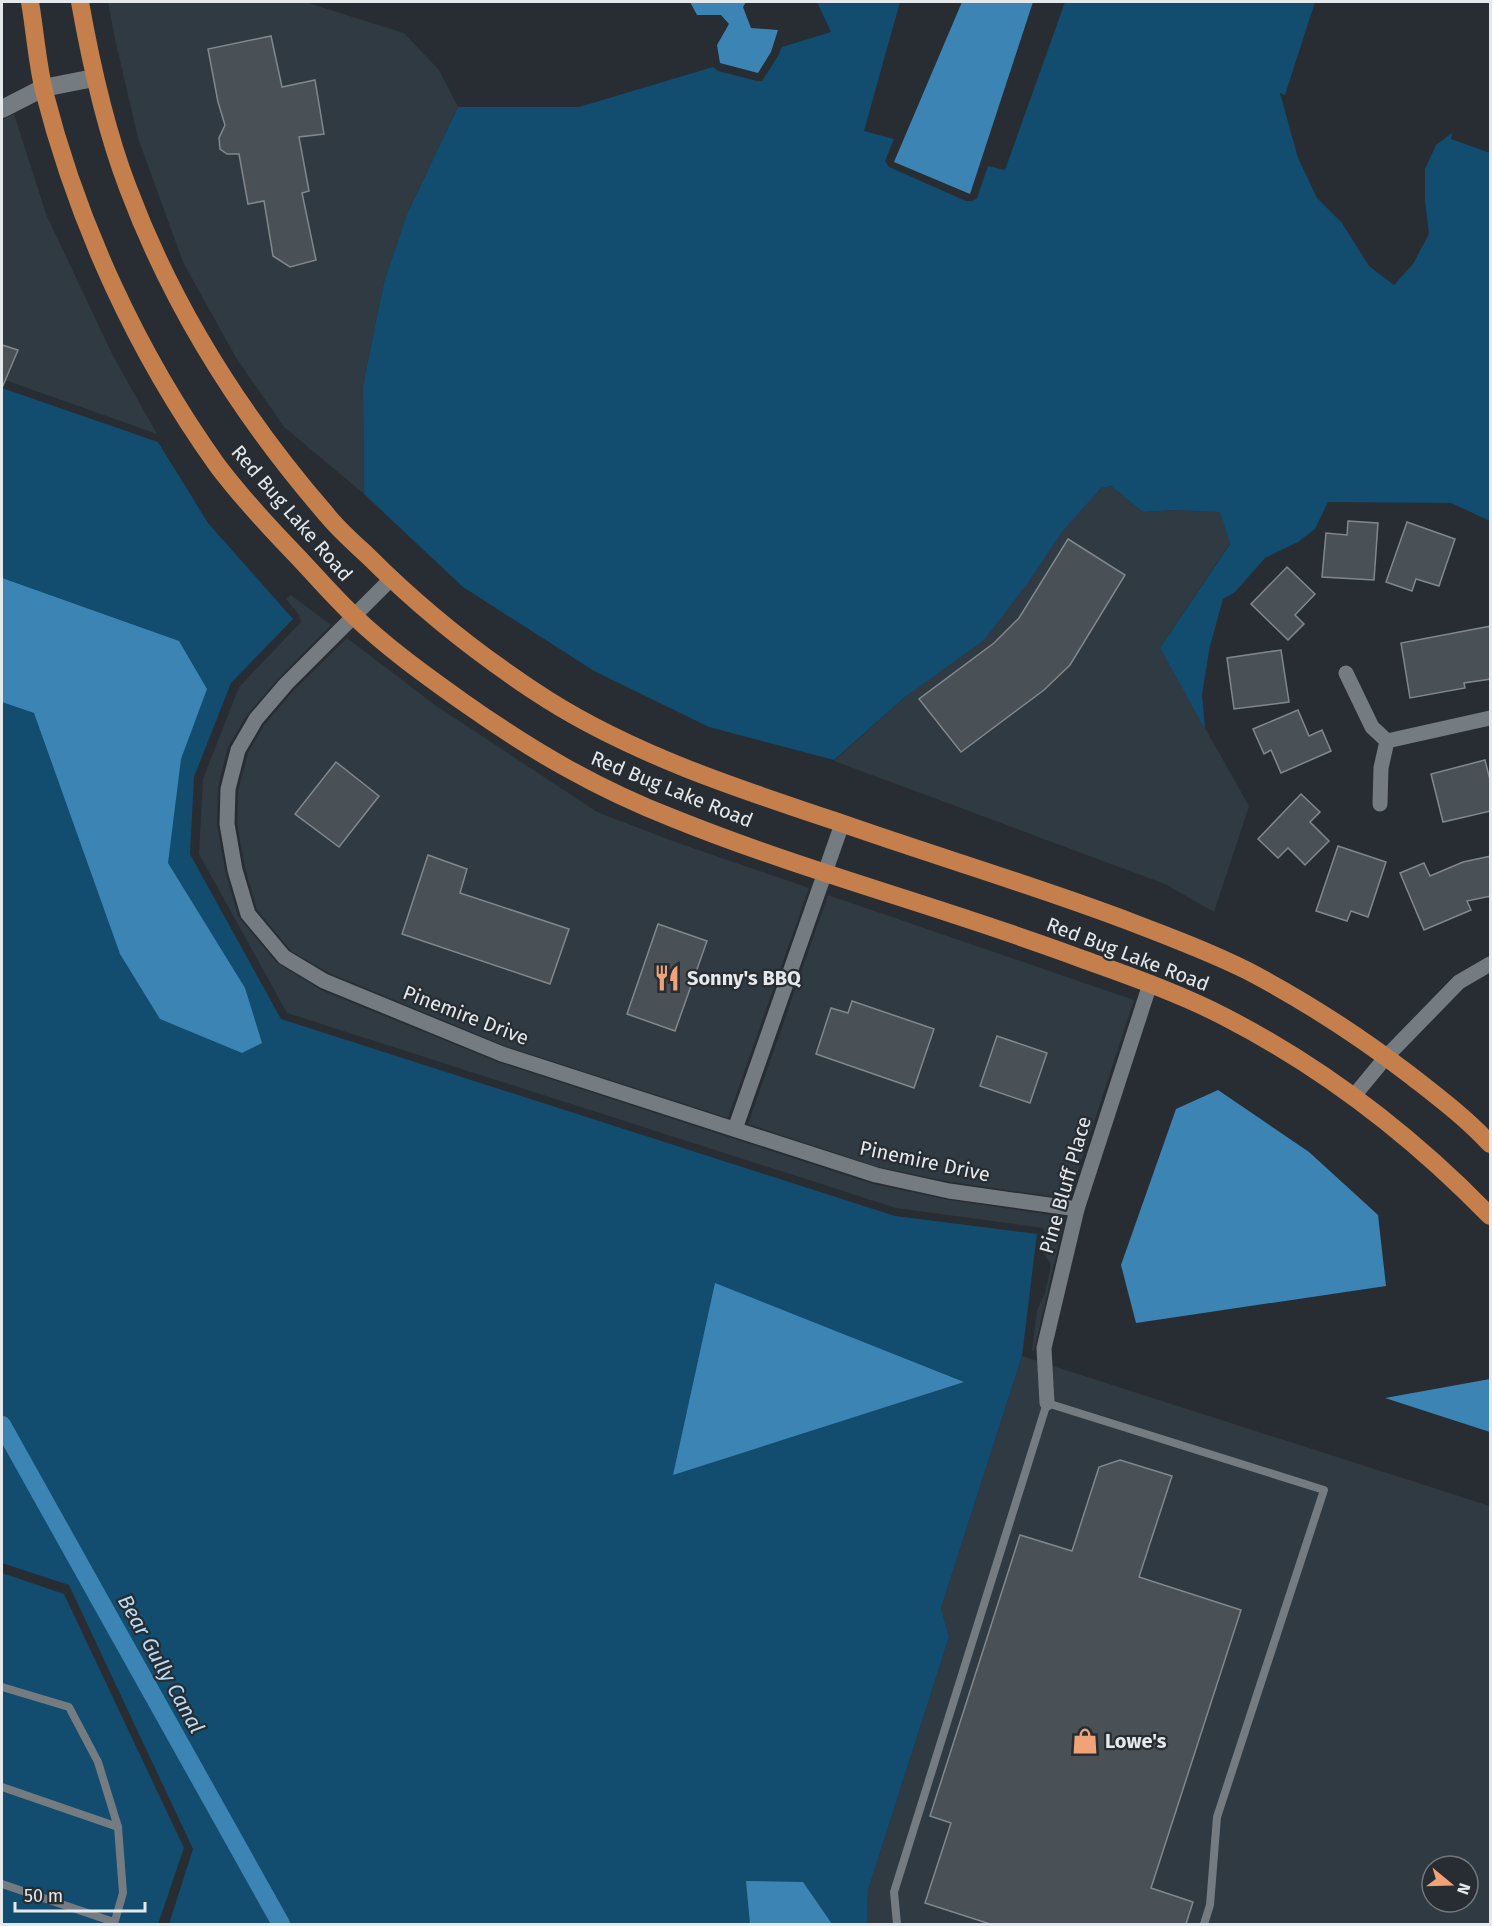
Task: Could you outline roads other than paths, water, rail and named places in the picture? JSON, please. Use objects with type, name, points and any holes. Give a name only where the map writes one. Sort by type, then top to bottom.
[{"type":"main road","name":"Red Bug Lake Road","points":[[30,2],[43,88],[75,193],[116,294],[162,379],[218,466],[276,534],[354,616],[427,676],[508,734],[583,778],[674,819],[1046,945],[1150,984],[1222,1015],[1293,1055],[1353,1097],[1419,1148],[1491,1216]]},
{"type":"main road","name":"Red Bug Lake Road","points":[[80,2],[94,78],[127,186],[163,272],[209,355],[262,434],[329,518],[391,579],[467,643],[550,701],[622,740],[708,776],[842,824],[1078,902],[1168,936],[1245,970],[1324,1014],[1386,1057],[1470,1122],[1491,1144]]},
{"type":"street","points":[[2,109],[43,88],[94,78]]},
{"type":"street","name":"Pinemire Drive","points":[[391,579],[286,684],[256,720],[238,750],[228,789],[227,824],[235,870],[248,914],[284,957],[324,981],[502,1054],[876,1175],[950,1191],[1077,1209]]},
{"type":"street","points":[[1346,673],[1372,727],[1387,741]]},
{"type":"street","points":[[1387,741],[1491,718]]},
{"type":"street","points":[[1380,804],[1381,768],[1387,741]]},
{"type":"street","points":[[735,1129],[842,824]]},
{"type":"street","points":[[1353,1097],[1386,1057],[1459,982],[1491,964]]},
{"type":"street","name":"Pine Bluff Place","points":[[1047,1403],[1044,1348],[1077,1209],[1150,984]]},
{"type":"lane","points":[[897,1924],[894,1892],[1047,1403],[1324,1490],[1217,1817],[1210,1905],[1204,1924]]},
{"type":"lane","points":[[2,1686],[69,1707],[98,1762],[118,1827],[123,1893],[114,1923],[2,1884]]},
{"type":"lane","points":[[2,1787],[118,1827]]},
{"type":"waterway","name":"Bear Gully Canal","points":[[2,1425],[281,1924]]},
{"type":"place","name":"Sonny's BBQ","points":[[667,978]]},
{"type":"place","name":"Lowe's","points":[[1085,1741]]}]
